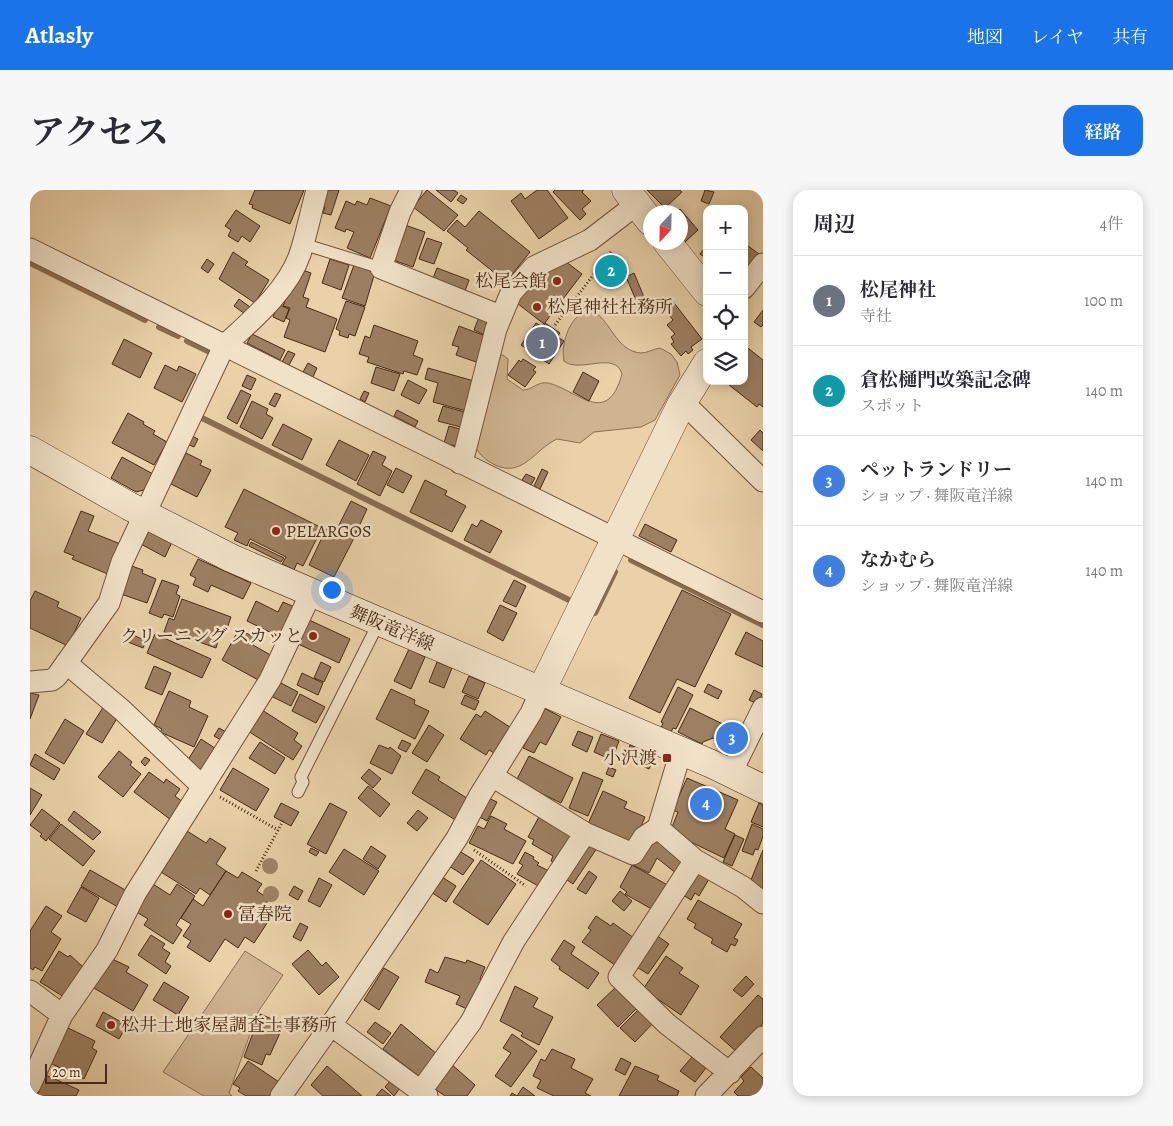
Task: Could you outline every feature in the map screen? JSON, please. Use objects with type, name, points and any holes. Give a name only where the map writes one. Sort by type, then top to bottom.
[{"type":"main road","points":[[673,250],[703,287]]},
{"type":"main road","points":[[542,692],[681,405],[703,369]]},
{"type":"main road","name":"舞阪竜洋線","points":[[30,450],[144,514],[231,558],[681,751],[763,789]]},
{"type":"street","points":[[30,682],[52,680],[109,602],[122,562],[224,346],[249,323],[280,289],[291,272],[303,244],[317,190]]},
{"type":"street","points":[[411,190],[400,212],[381,268],[500,316]]},
{"type":"street","points":[[460,463],[465,451],[500,316],[511,293],[534,267],[590,240],[638,205]]},
{"type":"street","points":[[30,249],[763,612]]},
{"type":"street","points":[[748,283],[763,264]]},
{"type":"street","points":[[681,405],[692,411],[763,481]]},
{"type":"street","points":[[30,1086],[62,1015],[107,950],[135,894],[270,680],[311,593]]},
{"type":"street","points":[[66,663],[122,710],[203,786]]},
{"type":"street","points":[[281,1096],[457,838],[542,692]]},
{"type":"street","points":[[731,773],[763,708]]},
{"type":"street","points":[[492,776],[585,833],[633,854],[644,837],[658,828],[681,751]]},
{"type":"street","points":[[658,828],[695,860],[723,874],[763,903]]},
{"type":"street","points":[[331,1025],[424,1094],[471,1022],[514,941],[585,833]]},
{"type":"street","points":[[695,860],[619,977],[667,1024],[730,1073]]},
{"type":"street","points":[[30,991],[62,1015]]},
{"type":"street","points":[[706,1096],[762,1040]]},
{"type":"lane","points":[[303,244],[381,268]]},
{"type":"lane","points":[[298,792],[303,782],[302,777],[380,622]]},
{"type":"path","points":[[555,325],[615,247]]},
{"type":"path","points":[[203,786],[278,830]]},
{"type":"path","points":[[256,871],[282,821]]},
{"type":"path","points":[[457,838],[542,897]]},
{"type":"shaded area","points":[[591,310],[604,320],[625,347],[641,353],[660,348],[671,354],[677,362],[680,375],[655,420],[641,427],[594,432],[580,443],[557,439],[521,465],[505,468],[495,465],[481,455],[475,446],[497,356],[503,355],[508,359],[507,379],[523,390],[541,383],[548,383],[599,403],[608,399],[616,390],[622,374],[618,367],[605,363],[578,365],[564,361],[563,354],[566,337],[573,322],[584,312]]},
{"type":"shaded area","points":[[245,951],[283,975],[258,1012],[229,1093],[232,1096],[204,1096],[163,1072]]},
{"type":"building","points":[[255,190],[304,190],[290,224],[252,208],[253,205],[249,204]]},
{"type":"building","points":[[321,190],[339,190],[331,215],[323,213],[325,207],[316,205]]},
{"type":"building","points":[[427,190],[458,215],[444,231],[413,207]]},
{"type":"building","points":[[436,190],[454,190],[458,193],[451,202]]},
{"type":"building","points":[[537,190],[547,190],[568,218],[539,239],[511,201],[521,193],[525,199]]},
{"type":"building","points":[[555,190],[584,190],[582,192],[591,201],[582,209],[586,214],[580,220],[553,192]]},
{"type":"building","points":[[647,190],[680,190],[682,192],[668,205],[662,205]]},
{"type":"building","points":[[705,190],[714,192],[709,204],[701,201]]},
{"type":"building","points":[[461,195],[467,199],[463,204],[457,200]]},
{"type":"building","points":[[370,198],[391,206],[370,258],[347,248],[354,232],[346,229],[345,232],[335,228],[346,201],[355,205],[357,201],[367,205]]},
{"type":"building","points":[[236,210],[260,226],[250,242],[242,236],[238,242],[228,236],[231,230],[225,226]]},
{"type":"building","points":[[479,211],[530,252],[506,282],[466,250],[468,248],[447,231],[457,220],[465,227]]},
{"type":"building","points":[[688,218],[698,230],[688,239]]},
{"type":"building","points":[[402,224],[425,232],[413,267],[390,259]]},
{"type":"building","points":[[427,238],[442,243],[434,264],[419,259]]},
{"type":"building","points":[[748,246],[759,254],[748,269]]},
{"type":"building","points":[[233,252],[248,262],[245,265],[269,280],[255,303],[219,279]]},
{"type":"building","points":[[561,258],[582,274],[544,324],[513,300],[528,280],[533,284],[549,263]]},
{"type":"building","points":[[207,259],[214,264],[208,273],[201,268]]},
{"type":"building","points":[[330,259],[349,265],[341,290],[322,283]]},
{"type":"building","points":[[354,265],[375,272],[365,306],[342,298]]},
{"type":"building","points":[[437,268],[469,280],[464,294],[432,281]]},
{"type":"building","points":[[300,269],[311,273],[303,297],[309,299],[306,307],[337,319],[325,352],[284,337],[290,320],[286,318],[290,308],[283,306],[294,278]]},
{"type":"building","points":[[634,273],[644,297],[636,300],[626,277]]},
{"type":"building","points":[[239,299],[250,307],[245,314],[234,306]]},
{"type":"building","points":[[671,299],[702,339],[691,347],[693,350],[688,354],[686,351],[681,356],[671,344],[674,342],[671,337],[675,334],[667,325],[673,320],[662,306]]},
{"type":"building","points":[[346,301],[365,307],[355,336],[349,334],[348,338],[339,335],[340,331],[336,329]]},
{"type":"building","points":[[278,304],[289,309],[284,322],[273,317]]},
{"type":"building","points":[[763,310],[763,325],[761,327],[754,322]]},
{"type":"building","points":[[480,314],[494,319],[487,336],[474,330]]},
{"type":"building","points":[[536,323],[543,327],[545,323],[560,333],[557,337],[564,341],[549,364],[521,345]]},
{"type":"building","points":[[374,325],[418,341],[413,355],[423,359],[417,375],[404,371],[403,374],[367,362],[369,357],[359,354],[365,336],[370,338]]},
{"type":"building","points":[[459,326],[488,337],[479,363],[456,355],[459,347],[452,345]]},
{"type":"building","points":[[252,334],[285,350],[280,360],[247,343]]},
{"type":"building","points":[[124,339],[152,353],[140,378],[112,364]]},
{"type":"building","points":[[748,348],[763,360],[763,407],[759,404],[757,407],[729,385],[748,385]]},
{"type":"building","points":[[288,351],[295,354],[289,365],[282,362]]},
{"type":"building","points":[[523,359],[536,367],[533,370],[536,372],[525,387],[508,375],[519,360],[521,362]]},
{"type":"building","points":[[308,363],[317,368],[313,377],[303,372]]},
{"type":"building","points":[[165,365],[177,371],[179,366],[196,374],[182,402],[154,388]]},
{"type":"building","points":[[376,367],[400,374],[394,391],[371,383]]},
{"type":"building","points":[[428,368],[474,381],[470,412],[433,402],[438,383],[425,379]]},
{"type":"building","points":[[583,372],[599,381],[589,401],[573,392]]},
{"type":"building","points":[[247,375],[256,379],[251,390],[242,386]]},
{"type":"building","points":[[408,380],[427,390],[419,404],[401,395]]},
{"type":"building","points":[[241,390],[251,395],[237,424],[227,418]]},
{"type":"building","points":[[364,391],[369,393],[365,402],[360,399]]},
{"type":"building","points":[[275,393],[281,395],[275,407],[269,404]]},
{"type":"building","points":[[252,401],[268,409],[266,414],[273,418],[262,439],[240,427]]},
{"type":"building","points":[[443,406],[468,413],[464,428],[438,421]]},
{"type":"building","points":[[397,410],[418,421],[415,427],[394,416]]},
{"type":"building","points":[[128,413],[144,422],[143,424],[155,431],[153,434],[167,442],[154,465],[112,443]]},
{"type":"building","points":[[283,424],[312,439],[302,460],[272,445]]},
{"type":"building","points":[[449,426],[464,430],[459,447],[444,443]]},
{"type":"building","points":[[760,430],[763,433],[763,451],[751,440]]},
{"type":"building","points":[[192,436],[198,439],[194,447],[187,444]]},
{"type":"building","points":[[339,440],[369,455],[356,481],[326,465]]},
{"type":"building","points":[[373,451],[386,457],[382,465],[392,471],[380,496],[357,484]]},
{"type":"building","points":[[186,453],[202,461],[200,465],[211,470],[197,497],[171,484]]},
{"type":"building","points":[[122,457],[153,474],[144,490],[136,492],[111,478]]},
{"type":"building","points":[[396,468],[412,476],[403,493],[387,485]]},
{"type":"building","points":[[542,469],[548,472],[540,489],[534,486]]},
{"type":"building","points":[[526,474],[535,478],[531,485],[522,480]]},
{"type":"building","points":[[425,480],[447,491],[445,495],[466,506],[452,532],[410,512]]},
{"type":"building","name":"PELARGOS","points":[[244,489],[322,528],[303,566],[297,563],[294,570],[282,564],[286,557],[250,539],[247,546],[234,540],[238,533],[225,527]]},
{"type":"building","points":[[351,501],[367,509],[355,535],[338,527]]},
{"type":"building","points":[[81,511],[94,516],[88,531],[123,545],[110,575],[72,559],[74,556],[64,552]]},
{"type":"building","points":[[481,520],[502,531],[490,553],[464,540],[472,524],[477,527]]},
{"type":"building","points":[[645,524],[677,540],[671,552],[639,536]]},
{"type":"building","points":[[328,525],[354,538],[334,577],[309,565]]},
{"type":"building","points":[[145,527],[172,542],[165,557],[137,542]]},
{"type":"building","points":[[251,542],[284,558],[281,562],[249,546]]},
{"type":"building","points":[[198,559],[251,583],[243,599],[211,585],[208,592],[193,585],[196,578],[190,575]]},
{"type":"building","points":[[126,564],[143,570],[142,573],[156,579],[147,603],[115,592]]},
{"type":"building","points":[[162,580],[179,586],[176,594],[180,596],[173,617],[164,614],[162,618],[149,613]]},
{"type":"building","points":[[514,580],[526,586],[516,607],[503,601]]},
{"type":"building","points":[[682,590],[731,614],[695,687],[677,679],[660,713],[629,698]]},
{"type":"building","points":[[35,591],[59,602],[57,607],[81,618],[68,646],[30,628],[30,601]]},
{"type":"building","points":[[182,599],[231,617],[225,634],[221,632],[216,648],[185,637],[184,641],[164,632],[169,618],[174,620]]},
{"type":"building","points":[[256,601],[278,612],[283,602],[299,609],[284,639],[247,621]]},
{"type":"building","points":[[500,605],[517,613],[503,641],[487,632]]},
{"type":"building","points":[[307,619],[350,639],[339,663],[296,643]]},
{"type":"building","points":[[239,629],[257,639],[253,645],[274,657],[260,681],[222,660]]},
{"type":"building","points":[[746,632],[763,641],[763,667],[735,654]]},
{"type":"building","points":[[131,634],[146,641],[143,648],[128,642]]},
{"type":"building","points":[[155,634],[211,659],[202,678],[147,653]]},
{"type":"building","points":[[409,649],[425,657],[411,689],[394,681]]},
{"type":"building","points":[[321,662],[331,667],[324,682],[314,678]]},
{"type":"building","points":[[437,662],[452,668],[444,688],[429,682]]},
{"type":"building","points":[[154,666],[171,673],[162,695],[145,688]]},
{"type":"building","points":[[302,673],[323,683],[318,695],[297,685]]},
{"type":"building","points":[[469,676],[485,683],[478,699],[462,692]]},
{"type":"building","points":[[279,682],[298,692],[291,706],[271,696]]},
{"type":"building","points":[[708,684],[722,691],[718,699],[704,692]]},
{"type":"building","points":[[678,687],[693,695],[676,729],[673,728],[671,732],[661,728],[663,723],[661,722]]},
{"type":"building","points":[[391,689],[415,700],[414,704],[429,711],[415,739],[376,719]]},
{"type":"building","points":[[754,690],[762,694],[758,704],[749,700]]},
{"type":"building","points":[[169,691],[191,701],[189,707],[208,716],[194,747],[160,732],[162,729],[154,725]]},
{"type":"building","points":[[30,693],[39,695],[30,719]]},
{"type":"building","points":[[300,694],[325,707],[316,723],[292,711]]},
{"type":"building","points":[[465,695],[479,701],[475,710],[461,704]]},
{"type":"building","points":[[104,706],[119,715],[102,743],[86,734]]},
{"type":"building","points":[[544,708],[561,717],[546,745],[540,742],[534,753],[523,748]]},
{"type":"building","points":[[690,708],[741,733],[734,748],[713,738],[702,744],[678,732]]},
{"type":"building","points":[[262,710],[298,733],[294,740],[302,746],[293,760],[248,731]]},
{"type":"building","points":[[485,711],[513,729],[497,755],[489,750],[486,755],[460,739],[476,714],[481,717]]},
{"type":"building","points":[[65,719],[84,731],[64,764],[45,753]]},
{"type":"building","points":[[429,725],[444,735],[427,762],[412,753]]},
{"type":"building","points":[[219,728],[226,732],[221,740],[214,736]]},
{"type":"building","points":[[578,731],[593,737],[587,752],[572,745]]},
{"type":"building","points":[[601,734],[619,741],[612,760],[594,752]]},
{"type":"building","points":[[201,739],[221,752],[205,776],[186,763]]},
{"type":"building","points":[[402,740],[411,744],[406,752],[398,748]]},
{"type":"building","points":[[260,742],[285,758],[275,774],[249,758]]},
{"type":"building","points":[[379,745],[389,749],[390,747],[401,756],[392,774],[370,763]]},
{"type":"building","points":[[630,745],[655,755],[649,769],[625,758]]},
{"type":"building","points":[[119,751],[132,762],[130,765],[141,774],[123,797],[98,777]]},
{"type":"building","points":[[35,754],[60,769],[54,780],[30,765]]},
{"type":"building","points":[[529,756],[573,778],[561,803],[516,781]]},
{"type":"building","points":[[145,757],[150,760],[145,766],[141,762]]},
{"type":"building","points":[[609,767],[616,770],[613,777],[606,774]]},
{"type":"building","points":[[233,768],[269,789],[256,811],[220,790]]},
{"type":"building","points":[[369,769],[381,779],[373,788],[361,778]]},
{"type":"building","points":[[426,769],[440,777],[438,780],[470,800],[457,821],[412,793]]},
{"type":"building","points":[[149,772],[164,783],[166,779],[180,789],[175,796],[184,803],[171,820],[134,792]]},
{"type":"building","points":[[583,772],[603,780],[588,816],[569,808]]},
{"type":"building","points":[[687,778],[738,800],[725,829],[735,834],[724,858],[670,832],[678,812],[673,810]]},
{"type":"building","points":[[368,786],[390,804],[380,817],[358,798]]},
{"type":"building","points":[[30,788],[42,795],[30,815]]},
{"type":"building","points":[[603,791],[627,802],[624,808],[645,817],[632,846],[587,826]]},
{"type":"building","points":[[486,797],[497,802],[487,821],[476,815]]},
{"type":"building","points":[[281,803],[299,812],[291,826],[274,817]]},
{"type":"building","points":[[330,803],[347,812],[326,854],[307,844]]},
{"type":"building","points":[[759,803],[763,805],[763,827],[751,822]]},
{"type":"building","points":[[42,809],[60,823],[46,841],[40,836],[42,834],[30,825]]},
{"type":"building","points":[[418,810],[428,818],[417,831],[407,823]]},
{"type":"building","points":[[74,811],[101,832],[93,840],[68,820]]},
{"type":"building","points":[[540,815],[574,833],[557,864],[551,861],[553,856],[532,844],[534,840],[528,837]]},
{"type":"building","points":[[491,816],[507,824],[504,829],[526,841],[513,864],[469,843],[478,826],[484,829]]},
{"type":"building","points":[[61,824],[95,851],[83,866],[49,839]]},
{"type":"building","points":[[752,824],[763,829],[763,836],[758,850],[755,849],[753,855],[742,851]]},
{"type":"building","points":[[187,831],[206,843],[210,838],[226,848],[216,864],[226,871],[210,895],[200,888],[196,894],[161,872]]},
{"type":"building","points":[[656,834],[688,862],[677,874],[657,858],[649,873],[633,865],[647,841]]},
{"type":"building","points":[[735,835],[744,839],[732,866],[723,862]]},
{"type":"building","points":[[587,837],[599,845],[573,884],[561,876]]},
{"type":"building","points":[[371,846],[386,856],[378,869],[363,859]]},
{"type":"building","points":[[311,848],[319,852],[316,856],[309,852]]},
{"type":"building","points":[[344,849],[379,871],[364,895],[329,872]]},
{"type":"building","points":[[456,849],[474,860],[463,875],[446,864]]},
{"type":"building","points":[[763,850],[763,891],[749,885]]},
{"type":"building","points":[[525,852],[534,857],[533,859],[539,863],[537,865],[549,871],[540,887],[517,874],[523,865],[519,863]]},
{"type":"building","points":[[481,860],[516,884],[488,925],[453,902]]},
{"type":"building","points":[[632,865],[671,887],[657,912],[625,894],[627,892],[620,887]]},
{"type":"building","points":[[697,865],[712,874],[699,896],[695,893],[691,900],[680,893]]},
{"type":"building","points":[[90,870],[127,891],[118,907],[81,886]]},
{"type":"building","name":"冨春院","points":[[226,871],[238,878],[242,872],[262,884],[257,891],[269,899],[265,905],[275,911],[254,943],[245,937],[238,948],[225,939],[210,962],[187,947],[191,941],[183,936],[191,924],[181,918],[193,899],[203,906]]},
{"type":"building","points":[[589,871],[597,877],[586,894],[577,889]]},
{"type":"building","points":[[439,875],[456,886],[446,902],[428,890]]},
{"type":"building","points":[[319,878],[332,885],[320,907],[308,901]]},
{"type":"building","points":[[153,884],[170,895],[177,884],[195,896],[176,925],[182,930],[173,944],[144,925],[148,919],[135,911]]},
{"type":"building","points":[[294,886],[303,891],[298,900],[289,895]]},
{"type":"building","points":[[81,887],[99,898],[86,922],[67,912]]},
{"type":"building","points":[[620,891],[632,901],[624,911],[612,901]]},
{"type":"building","points":[[698,900],[742,924],[734,938],[738,940],[735,946],[731,944],[727,952],[711,943],[713,939],[694,928],[696,924],[687,919]]},
{"type":"building","points":[[46,906],[62,916],[51,932],[61,939],[42,971],[35,967],[33,970],[30,968],[30,931]]},
{"type":"building","points":[[596,916],[611,926],[613,923],[634,938],[615,965],[582,942],[591,930],[588,928]]},
{"type":"building","points":[[300,923],[308,927],[301,941],[293,937]]},
{"type":"building","points":[[151,935],[165,944],[162,948],[170,953],[165,962],[171,966],[166,974],[138,955]]},
{"type":"building","points":[[656,935],[669,944],[648,974],[635,966]]},
{"type":"building","points":[[564,940],[575,947],[571,954],[599,973],[588,989],[559,969],[560,967],[551,960]]},
{"type":"building","points":[[308,950],[322,966],[326,962],[339,977],[319,995],[292,964]]},
{"type":"building","points":[[59,951],[68,957],[70,955],[83,967],[64,997],[40,982]]},
{"type":"building","points":[[666,956],[683,968],[679,973],[699,986],[681,1015],[643,989]]},
{"type":"building","points":[[445,957],[466,963],[467,960],[485,967],[480,979],[486,982],[479,997],[473,995],[467,1009],[456,1004],[460,996],[425,982],[430,969],[438,973]]},
{"type":"building","points":[[110,958],[129,967],[126,972],[148,985],[133,1011],[92,987]]},
{"type":"building","points":[[384,968],[399,977],[379,1010],[364,1000]]},
{"type":"building","points":[[746,976],[754,984],[742,997],[733,990]]},
{"type":"building","points":[[164,982],[189,997],[178,1015],[153,1000]]},
{"type":"building","points":[[515,986],[538,998],[533,1007],[553,1017],[539,1045],[521,1036],[523,1033],[500,1021]]},
{"type":"building","points":[[616,987],[637,1008],[618,1027],[597,1005]]},
{"type":"building","points":[[758,995],[763,999],[763,1023],[739,1054],[720,1037]]},
{"type":"building","points":[[641,1007],[656,1020],[635,1042],[620,1028]]},
{"type":"building","points":[[103,1012],[127,1025],[119,1039],[96,1026]]},
{"type":"building","points":[[260,1014],[284,1024],[270,1055],[266,1054],[262,1065],[244,1057]]},
{"type":"building","points":[[375,1022],[391,1033],[383,1044],[367,1032]]},
{"type":"building","points":[[401,1024],[437,1054],[420,1077],[383,1049]]},
{"type":"building","points":[[66,1027],[95,1041],[92,1048],[97,1051],[84,1079],[50,1063]]},
{"type":"building","points":[[512,1034],[537,1051],[511,1087],[495,1076],[511,1053],[503,1048]]},
{"type":"building","points":[[552,1049],[575,1059],[571,1068],[593,1079],[585,1093],[591,1096],[554,1096],[537,1088],[541,1080],[533,1076],[541,1059],[545,1061]]},
{"type":"building","points":[[692,1057],[706,1068],[695,1082],[680,1071]]},
{"type":"building","points":[[621,1058],[631,1063],[625,1075],[615,1070]]},
{"type":"building","points":[[248,1061],[279,1082],[271,1096],[246,1096],[238,1091],[240,1088],[233,1084]]},
{"type":"building","points":[[450,1063],[475,1085],[467,1096],[445,1096],[432,1087]]},
{"type":"building","points":[[327,1066],[362,1096],[323,1096],[311,1085]]},
{"type":"building","points":[[635,1066],[659,1076],[657,1080],[679,1091],[677,1096],[619,1096]]},
{"type":"building","points":[[751,1067],[763,1078],[763,1096],[738,1096],[734,1092],[744,1081],[741,1077]]},
{"type":"building","points":[[46,1075],[79,1090],[76,1096],[37,1096]]},
{"type":"building","points":[[391,1080],[400,1088],[394,1096],[385,1087]]},
{"type":"building","points":[[523,1087],[535,1096],[517,1096]]},
{"type":"building","points":[[382,1089],[391,1096],[376,1096]]},
{"type":"waterway","points":[[30,263],[145,320]]},
{"type":"waterway","points":[[159,327],[178,336]]},
{"type":"waterway","points":[[187,341],[212,353],[210,358]]},
{"type":"waterway","points":[[198,416],[569,600]]},
{"type":"waterway","points":[[631,560],[763,625]]},
{"type":"waterway","points":[[592,612],[595,613],[615,572]]},
{"type":"place","name":"倉松樋門改築記念碑","points":[[611,271]]},
{"type":"place","name":"松尾会館","points":[[557,281]]},
{"type":"place","name":"松尾神社社務所","points":[[537,307]]},
{"type":"place","name":"松尾神社","points":[[542,343]]},
{"type":"place","name":"PELARGOS","points":[[276,531]]},
{"type":"place","name":"クリーニング スカッと","points":[[313,636]]},
{"type":"place","name":"ペットランドリー","points":[[732,738]]},
{"type":"place","name":"小沢渡","points":[[667,758]]},
{"type":"place","name":"なかむら","points":[[706,804]]},
{"type":"place","name":"冨春院","points":[[228,914]]},
{"type":"place","name":"松井土地家屋調査士事務所","points":[[111,1025]]}]
